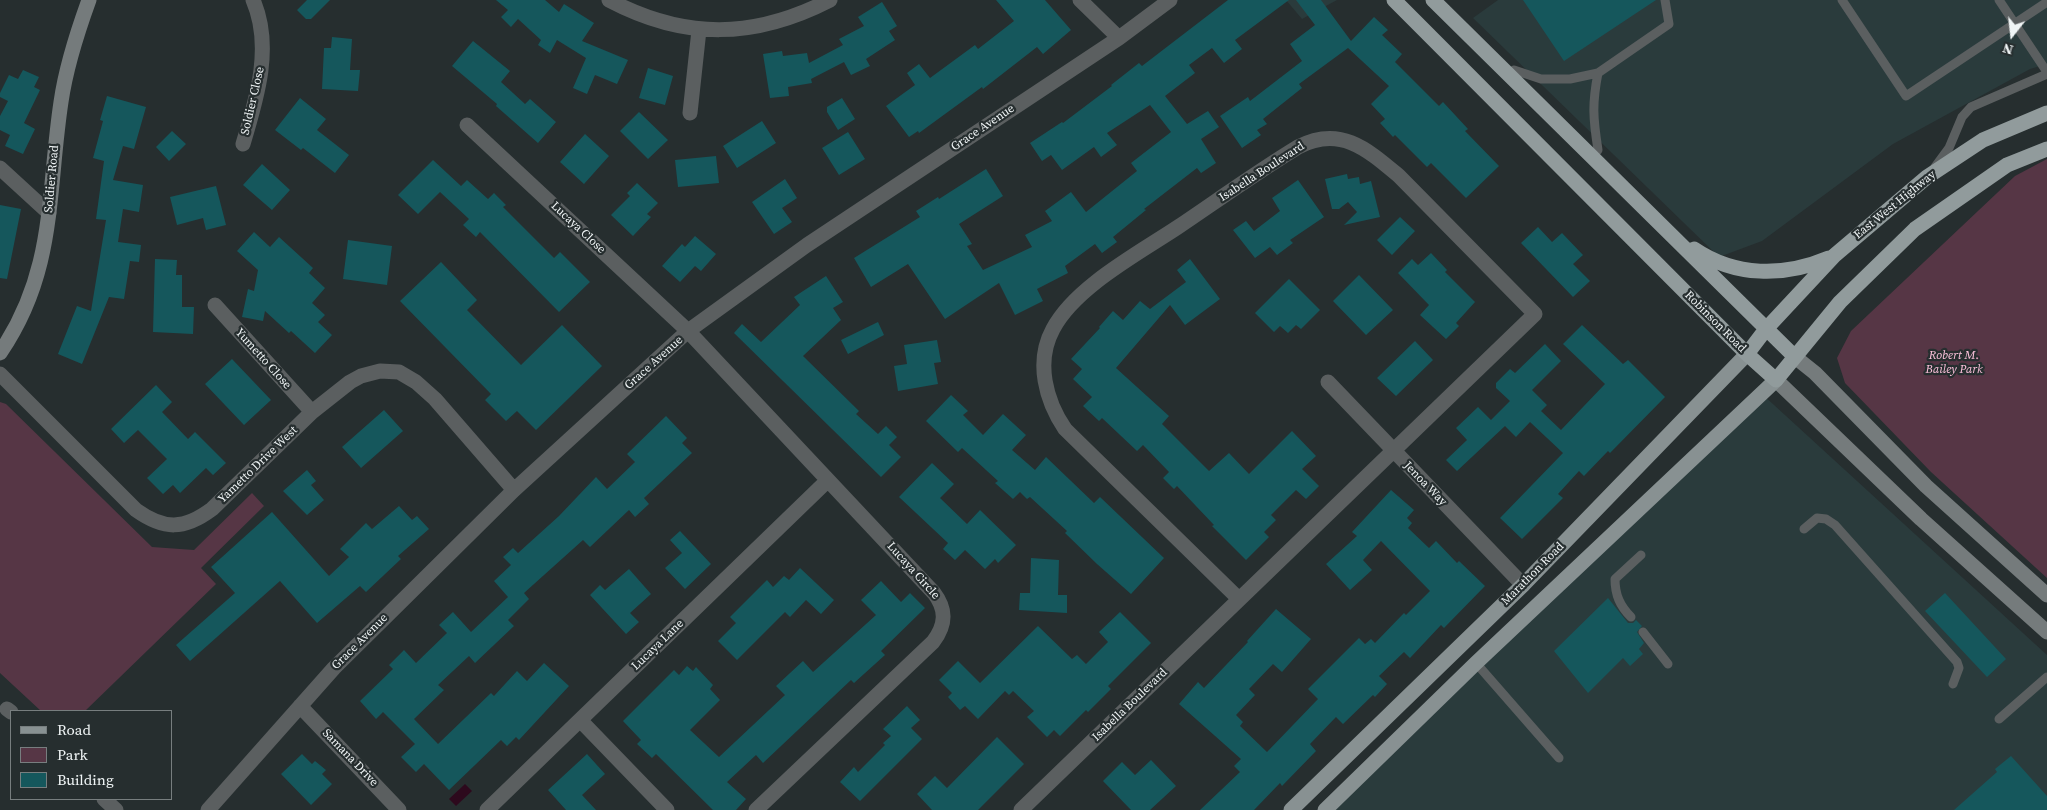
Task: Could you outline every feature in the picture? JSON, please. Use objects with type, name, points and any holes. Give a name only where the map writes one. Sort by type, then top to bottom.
[{"type":"highway","name":"Robinson Road","points":[[1394,0],[1747,354],[1776,380]]},
{"type":"highway","points":[[1433,0],[1795,356],[1840,302],[1915,229],[2007,164],[2047,149]]},
{"type":"highway","name":"East West Highway","points":[[1766,329],[1835,255],[1927,177],[1983,140],[2047,113]]},
{"type":"highway","points":[[1666,230],[1700,253],[1733,268],[1759,272],[1786,271],[1811,266],[1835,255]]},
{"type":"highway","name":"Marathon Road","points":[[1747,354],[1766,329]]},
{"type":"highway","name":"Marathon Road","points":[[1776,380],[1795,356]]},
{"type":"main road","name":"Soldier Road","points":[[0,353],[23,315],[36,282],[50,213],[61,99],[73,47],[88,1]]},
{"type":"main road","name":"Marathon Road","points":[[1291,810],[1523,586],[1747,354]]},
{"type":"main road","points":[[1795,356],[1815,373],[1926,486],[2047,595]]},
{"type":"main road","name":"Marathon Road","points":[[1325,810],[1476,663],[1776,380]]},
{"type":"main road","name":"Robinson Road","points":[[1776,380],[1922,519],[2047,632]]},
{"type":"street","name":"Soldier Close","points":[[243,144],[257,92],[262,64],[263,37],[257,11],[252,0]]},
{"type":"street","points":[[609,0],[628,10],[664,23],[699,30],[731,30],[757,26],[785,19],[830,0]]},
{"type":"street","points":[[1080,0],[1119,38]]},
{"type":"street","name":"Grace Avenue","points":[[208,810],[334,668],[514,490],[688,331],[807,246],[1119,38],[1170,0]]},
{"type":"street","points":[[690,113],[699,30]]},
{"type":"street","name":"Lucaya Close","points":[[467,125],[688,331]]},
{"type":"street","name":"Isabella Boulevard","points":[[1021,810],[1535,314],[1399,176],[1379,159],[1351,142],[1340,138],[1320,138],[1298,147],[1092,285],[1058,321],[1048,340],[1044,379],[1047,395],[1054,413],[1074,440],[1239,599]]},
{"type":"street","points":[[0,168],[50,213]]},
{"type":"street","name":"Yumetto Close","points":[[215,305],[312,412]]},
{"type":"street","name":"Lucaya Circle","points":[[688,331],[934,593],[942,605],[943,625],[933,642],[756,810]]},
{"type":"street","name":"Yametto Drive West","points":[[0,374],[136,510],[149,520],[162,524],[188,524],[199,519],[212,509],[312,412],[344,386],[370,373],[390,371],[408,376],[435,399],[514,490]]},
{"type":"street","name":"Jenoa Way","points":[[1328,382],[1523,586]]},
{"type":"street","name":"Lucaya Lane","points":[[487,810],[828,480]]},
{"type":"street","name":"Samana Drive","points":[[300,706],[399,810]]},
{"type":"street","points":[[580,720],[667,810]]},
{"type":"street","points":[[105,800],[116,810]]},
{"type":"lane","points":[[1508,75],[1514,70],[1541,79],[1570,79],[1598,73],[1669,24],[1665,0]]},
{"type":"lane","points":[[1842,0],[1906,96],[2047,2]]},
{"type":"lane","points":[[1927,177],[1949,148],[1962,117],[1971,107],[2047,73],[1998,0]]},
{"type":"lane","points":[[1592,157],[1598,150],[1593,122],[1593,101],[1598,73]]},
{"type":"lane","points":[[1804,529],[1817,518],[1826,519],[1835,525],[1957,662],[1959,668],[1953,684]]},
{"type":"lane","points":[[1631,617],[1621,606],[1615,579],[1640,555]]},
{"type":"lane","points":[[1644,632],[1668,664]]},
{"type":"lane","points":[[1476,663],[1558,758]]},
{"type":"lane","points":[[1999,719],[2047,677]]},
{"type":"shaded area","points":[[1286,0],[1337,0],[1302,19]]},
{"type":"shaded area","points":[[1498,0],[2047,0],[2047,64],[2030,69],[1893,144],[1762,241],[1719,257],[1473,18]]},
{"type":"shaded area","points":[[1762,394],[2047,655],[2047,810],[1334,810]]},
{"type":"shaded area","points":[[465,784],[472,791],[456,806],[449,799]]},
{"type":"green space","name":"Robert M. Bailey Park","points":[[2047,159],[2047,578],[1931,472],[1845,383],[1837,358],[1851,331],[2015,176]]},
{"type":"green space","points":[[0,402],[6,404],[152,547],[194,550],[252,493],[264,506],[201,568],[216,584],[86,710],[40,710],[0,673]]},
{"type":"building","points":[[307,0],[330,0],[311,19],[306,19],[297,10]]},
{"type":"building","points":[[496,0],[545,0],[559,12],[564,4],[594,23],[582,41],[628,60],[617,84],[595,75],[587,94],[573,88],[586,58],[557,40],[550,53],[538,45],[541,40],[518,19],[511,27],[501,17],[508,10]]},
{"type":"building","points":[[996,0],[1045,0],[1071,30],[1043,54],[1037,47],[983,89],[982,87],[919,133],[918,131],[909,137],[886,106],[915,85],[907,73],[919,64],[930,78],[975,45],[978,49],[1014,21]]},
{"type":"building","points":[[1228,0],[1289,0],[1235,40],[1242,49],[1224,63],[1212,48],[1189,65],[1195,73],[1165,96],[1187,124],[1208,111],[1219,127],[1201,139],[1216,163],[1201,173],[1197,168],[1144,209],[1146,210],[1113,237],[1117,242],[1102,253],[1095,244],[1065,266],[1068,273],[1037,289],[1043,301],[1015,315],[999,283],[945,319],[908,264],[871,287],[854,258],[920,217],[916,211],[938,197],[939,199],[986,169],[1003,196],[959,224],[972,244],[967,246],[983,270],[1032,247],[1025,235],[1052,221],[1045,211],[1071,192],[1086,212],[1137,171],[1131,163],[1171,132],[1150,105],[1107,133],[1117,145],[1101,157],[1094,147],[1062,170],[1051,155],[1042,161],[1030,143],[1063,123],[1139,63],[1142,66]]},
{"type":"building","points":[[1296,0],[1321,0],[1351,41],[1374,17],[1388,30],[1382,35],[1402,54],[1395,62],[1439,106],[1443,102],[1468,129],[1465,131],[1499,166],[1466,198],[1431,163],[1427,167],[1380,123],[1385,119],[1371,104],[1389,86],[1348,48],[1299,84],[1302,88],[1263,119],[1267,124],[1257,130],[1261,135],[1242,148],[1220,116],[1248,97],[1250,101],[1302,61],[1290,44],[1315,25]]},
{"type":"building","points":[[1523,0],[1656,0],[1564,61]]},
{"type":"building","points":[[882,2],[897,26],[889,31],[895,40],[866,59],[870,66],[851,75],[844,62],[811,79],[812,83],[788,87],[789,96],[770,98],[763,54],[782,51],[783,56],[807,53],[809,63],[843,45],[839,39],[864,26],[858,17]]},
{"type":"building","points":[[332,37],[352,39],[350,70],[360,70],[358,91],[322,89],[324,48],[331,48]]},
{"type":"building","points":[[473,41],[510,71],[501,82],[525,104],[530,99],[556,122],[538,143],[496,106],[497,104],[452,66]]},
{"type":"building","points":[[648,68],[673,76],[665,105],[639,98]]},
{"type":"building","points":[[23,70],[39,77],[34,87],[40,90],[24,123],[35,129],[23,154],[5,146],[10,135],[0,130],[0,116],[8,101],[0,97],[0,93],[9,75],[18,79]]},
{"type":"building","points":[[107,96],[146,107],[134,149],[123,146],[113,180],[143,185],[139,212],[123,209],[118,242],[141,245],[139,262],[130,261],[124,299],[109,297],[82,364],[58,354],[77,306],[91,311],[106,220],[96,219],[104,161],[93,158],[103,121],[100,120]]},
{"type":"building","points":[[300,98],[326,119],[317,130],[349,155],[335,173],[303,148],[301,150],[275,130]]},
{"type":"building","points":[[842,98],[855,119],[838,130],[827,112],[827,107]]},
{"type":"building","points":[[639,112],[668,140],[648,159],[620,131]]},
{"type":"building","points":[[762,121],[776,143],[737,168],[723,146]]},
{"type":"building","points":[[172,131],[186,144],[169,161],[156,147]]},
{"type":"building","points":[[848,132],[865,159],[839,175],[822,148]]},
{"type":"building","points":[[585,134],[609,156],[584,184],[560,162]]},
{"type":"building","points":[[716,156],[719,183],[678,187],[675,160]]},
{"type":"building","points":[[433,160],[461,186],[467,180],[488,199],[494,193],[506,205],[503,207],[554,258],[560,252],[590,282],[559,312],[480,232],[476,237],[463,225],[469,219],[440,192],[418,214],[398,195]]},
{"type":"building","points":[[262,164],[290,190],[272,210],[243,185]]},
{"type":"building","points":[[1347,174],[1348,179],[1359,177],[1360,184],[1371,181],[1380,217],[1344,225],[1357,212],[1348,202],[1339,209],[1332,209],[1325,179]]},
{"type":"building","points":[[785,179],[797,198],[782,208],[792,222],[774,234],[752,202]]},
{"type":"building","points":[[1298,180],[1324,217],[1290,240],[1293,243],[1277,255],[1270,247],[1255,258],[1233,230],[1246,221],[1254,231],[1280,211],[1272,198]]},
{"type":"building","points":[[637,183],[658,203],[647,214],[651,217],[633,236],[611,215],[630,196],[627,193]]},
{"type":"building","points":[[216,186],[226,225],[206,230],[203,218],[177,225],[170,197]]},
{"type":"building","points":[[0,205],[21,209],[7,279],[0,278]]},
{"type":"building","points":[[1400,217],[1415,231],[1392,255],[1377,240]]},
{"type":"building","points":[[1538,227],[1552,242],[1562,233],[1583,255],[1573,264],[1590,281],[1573,297],[1521,243]]},
{"type":"building","points":[[254,232],[270,247],[279,237],[313,268],[309,273],[325,288],[312,303],[325,315],[318,322],[332,335],[315,353],[265,311],[263,321],[242,317],[248,289],[254,291],[258,270],[237,251]]},
{"type":"building","points":[[695,236],[716,254],[701,271],[695,266],[680,282],[662,266],[682,244],[685,247]]},
{"type":"building","points":[[348,240],[392,246],[387,285],[343,279]]},
{"type":"building","points":[[1431,253],[1447,270],[1445,272],[1475,302],[1456,323],[1459,326],[1446,339],[1420,315],[1429,305],[1398,273],[1412,259],[1418,265]]},
{"type":"building","points":[[155,259],[177,260],[176,275],[182,275],[182,307],[194,307],[193,334],[153,332]]},
{"type":"building","points":[[1190,259],[1220,299],[1185,325],[1170,305],[1116,368],[1169,416],[1162,424],[1209,471],[1229,453],[1249,474],[1292,431],[1316,456],[1302,469],[1319,486],[1306,499],[1296,490],[1271,515],[1276,520],[1264,532],[1269,537],[1246,560],[1212,526],[1214,525],[1177,486],[1174,489],[1163,478],[1169,472],[1143,445],[1137,451],[1102,418],[1099,421],[1083,406],[1092,397],[1073,379],[1082,369],[1071,359],[1113,311],[1123,320],[1140,301],[1150,309],[1186,282],[1177,270]]},
{"type":"building","points":[[441,262],[477,300],[467,310],[521,365],[562,325],[602,366],[536,430],[517,411],[506,421],[485,400],[491,394],[400,301]]},
{"type":"building","points":[[1359,275],[1393,310],[1366,335],[1333,301]]},
{"type":"building","points":[[826,276],[843,302],[833,308],[841,320],[803,356],[859,411],[856,414],[878,434],[886,426],[897,437],[889,445],[901,457],[881,477],[734,333],[742,324],[761,342],[800,305],[794,297]]},
{"type":"building","points":[[1289,279],[1320,310],[1301,329],[1296,325],[1288,333],[1280,326],[1274,332],[1255,313]]},
{"type":"building","points":[[878,322],[884,335],[848,354],[841,340]]},
{"type":"building","points":[[1582,325],[1623,364],[1628,360],[1665,397],[1610,453],[1608,451],[1584,476],[1579,471],[1558,494],[1563,498],[1522,539],[1500,518],[1563,453],[1530,422],[1516,437],[1505,426],[1457,471],[1446,460],[1467,440],[1456,428],[1478,407],[1491,420],[1510,401],[1496,388],[1496,383],[1510,369],[1515,373],[1545,344],[1561,361],[1532,390],[1547,405],[1541,411],[1561,430],[1605,384],[1563,344]]},
{"type":"building","points":[[937,340],[941,362],[934,363],[938,384],[898,391],[894,366],[907,364],[904,345]]},
{"type":"building","points":[[1415,341],[1433,360],[1396,396],[1377,378]]},
{"type":"building","points":[[232,359],[271,400],[244,425],[205,384]]},
{"type":"building","points":[[156,385],[172,402],[162,412],[188,439],[195,432],[226,463],[213,475],[206,468],[180,493],[173,485],[163,494],[147,478],[167,459],[138,430],[124,443],[111,429]]},
{"type":"building","points":[[951,395],[968,411],[963,415],[983,435],[1003,414],[1026,435],[1012,450],[1035,470],[1046,457],[1094,503],[1100,497],[1164,558],[1131,594],[1097,564],[1065,533],[1067,531],[1030,497],[1027,499],[1020,492],[1013,499],[995,483],[998,481],[962,448],[958,452],[926,421]]},
{"type":"building","points":[[384,410],[403,431],[361,468],[342,447]]},
{"type":"building","points":[[666,416],[687,438],[682,443],[692,453],[644,498],[649,504],[635,517],[629,510],[590,547],[583,540],[524,593],[529,599],[508,620],[514,626],[475,663],[469,656],[438,685],[444,690],[414,719],[438,744],[491,693],[494,696],[517,671],[527,681],[544,663],[569,686],[519,740],[516,737],[507,746],[501,740],[449,790],[424,764],[416,772],[401,757],[415,744],[383,712],[376,719],[360,701],[393,669],[389,665],[404,650],[416,663],[447,633],[439,625],[453,612],[471,632],[508,597],[494,581],[511,565],[503,557],[513,548],[518,553],[559,516],[596,477],[607,489],[635,462],[627,454]]},
{"type":"building","points":[[932,463],[954,484],[940,498],[967,524],[980,510],[1016,545],[998,563],[995,559],[985,569],[965,550],[955,560],[943,549],[948,543],[899,497]]},
{"type":"building","points":[[307,470],[316,481],[311,485],[324,500],[307,515],[283,491]]},
{"type":"building","points":[[1391,490],[1414,510],[1407,518],[1412,523],[1408,528],[1429,548],[1436,541],[1457,563],[1459,561],[1485,586],[1444,628],[1441,625],[1410,658],[1404,652],[1379,676],[1387,684],[1375,697],[1373,695],[1343,724],[1336,717],[1310,744],[1316,751],[1282,786],[1280,783],[1254,810],[1200,810],[1240,772],[1234,766],[1241,759],[1179,704],[1198,682],[1204,688],[1248,642],[1276,609],[1311,639],[1282,672],[1273,664],[1249,689],[1255,695],[1236,715],[1243,722],[1240,726],[1267,752],[1318,699],[1308,689],[1359,638],[1365,644],[1371,639],[1375,643],[1404,613],[1406,615],[1430,591],[1381,541],[1363,560],[1372,570],[1350,590],[1326,564],[1357,536],[1352,532]]},
{"type":"building","points":[[399,506],[412,520],[417,516],[429,529],[398,556],[401,559],[366,592],[360,586],[317,623],[280,581],[190,661],[176,645],[235,593],[211,567],[272,512],[329,576],[349,557],[340,549],[366,523],[372,529]]},
{"type":"building","points":[[680,531],[711,564],[685,589],[665,568],[682,553],[670,540]]},
{"type":"building","points":[[1031,558],[1059,560],[1058,595],[1067,595],[1067,613],[1019,610],[1020,593],[1030,593]]},
{"type":"building","points":[[800,568],[834,600],[821,614],[806,600],[790,617],[785,612],[737,660],[718,641],[736,623],[730,617],[767,580],[773,587],[784,576],[789,580]]},
{"type":"building","points":[[629,569],[651,594],[630,613],[639,622],[626,634],[590,595],[600,585],[605,590]]},
{"type":"building","points":[[881,581],[901,602],[910,593],[925,608],[881,651],[885,655],[854,683],[851,680],[763,763],[756,755],[727,782],[746,799],[736,810],[713,810],[656,754],[652,758],[637,744],[641,740],[623,721],[674,670],[679,675],[687,666],[693,671],[696,667],[713,685],[710,689],[720,700],[690,730],[719,757],[785,695],[776,686],[803,661],[813,672],[876,615],[861,600]]},
{"type":"building","points":[[1945,593],[2006,659],[1987,677],[1925,611]]},
{"type":"building","points":[[1608,598],[1628,623],[1633,623],[1636,620],[1642,626],[1637,632],[1644,643],[1639,649],[1643,654],[1630,666],[1623,658],[1588,693],[1554,651]]},
{"type":"building","points":[[1120,612],[1151,643],[1108,686],[1111,689],[1060,736],[1054,730],[1047,737],[1027,717],[1034,711],[1013,691],[1009,695],[1005,691],[978,719],[965,706],[960,710],[948,697],[952,693],[939,680],[958,661],[980,683],[1038,626],[1072,659],[1077,655],[1086,664],[1108,642],[1099,632]]},
{"type":"building","points":[[907,706],[920,720],[911,728],[922,739],[860,801],[840,782],[854,767],[858,772],[885,745],[883,743],[891,736],[883,729]]},
{"type":"building","points":[[997,737],[1024,764],[978,810],[932,810],[917,794],[935,776],[947,788]]},
{"type":"building","points":[[302,754],[312,764],[315,761],[326,770],[322,774],[332,784],[311,805],[281,774]]},
{"type":"building","points":[[587,754],[605,774],[582,795],[596,810],[566,810],[548,790]]},
{"type":"building","points":[[2011,756],[2047,796],[2047,810],[1954,810],[1997,772],[1995,769]]},
{"type":"building","points":[[1151,760],[1176,786],[1150,810],[1131,810],[1103,781],[1122,762],[1135,775]]}]
